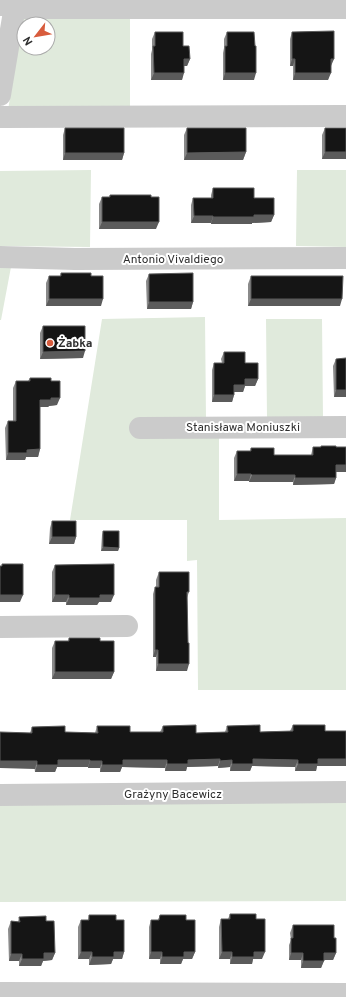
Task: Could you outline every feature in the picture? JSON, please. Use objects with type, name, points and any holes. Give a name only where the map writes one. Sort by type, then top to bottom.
[{"type":"street","points":[[0,95],[10,5],[346,8]]},
{"type":"street","points":[[0,117],[346,116]]},
{"type":"street","name":"Antonio Vivaldiego","points":[[0,257],[75,259],[346,258]]},
{"type":"street","name":"Stanisława Moniuszki","points":[[140,428],[346,427]]},
{"type":"street","points":[[0,627],[127,626]]},
{"type":"street","name":"Grażyny Bacewicz","points":[[0,795],[346,792]]},
{"type":"street","points":[[0,993],[346,994]]},
{"type":"green space","points":[[130,18],[130,109],[8,110],[17,56],[56,56],[56,19]]},
{"type":"green space","points":[[91,170],[90,247],[0,246],[0,171]]},
{"type":"green space","points":[[297,170],[346,170],[346,247],[296,246]]},
{"type":"green space","points":[[0,266],[11,267],[1,320],[0,320]]},
{"type":"green space","points":[[205,317],[206,420],[144,420],[142,417],[131,429],[219,436],[219,520],[346,518],[346,690],[198,690],[197,560],[187,561],[187,520],[70,520],[102,319]]},
{"type":"green space","points":[[266,319],[322,319],[323,419],[267,419]]},
{"type":"green space","points":[[346,801],[346,901],[0,902],[0,803]]},
{"type":"building","points":[[334,31],[334,59],[331,59],[331,73],[295,73],[295,59],[292,59],[292,32]]},
{"type":"building","points":[[155,32],[183,32],[183,46],[189,46],[190,59],[184,59],[184,73],[154,73],[153,46],[155,46]]},
{"type":"building","points":[[227,32],[254,32],[256,46],[256,73],[225,73],[225,46],[227,46]]},
{"type":"building","points":[[65,128],[124,128],[124,153],[65,153]]},
{"type":"building","points":[[187,128],[246,128],[246,152],[187,153]]},
{"type":"building","points":[[325,128],[346,128],[346,152],[325,152]]},
{"type":"building","points":[[213,188],[254,188],[254,198],[274,198],[274,215],[254,215],[254,217],[194,216],[193,198],[213,198]]},
{"type":"building","points":[[110,195],[151,195],[151,197],[159,197],[159,222],[102,222],[102,197],[110,197]]},
{"type":"building","points":[[61,273],[91,273],[91,276],[103,276],[103,299],[49,299],[49,276],[61,276]]},
{"type":"building","points":[[193,273],[193,302],[149,302],[149,274]]},
{"type":"building","points":[[251,276],[343,276],[342,299],[251,299]]},
{"type":"building","points":[[43,326],[85,326],[85,351],[43,352]]},
{"type":"building","points":[[224,352],[245,352],[245,363],[258,363],[258,379],[245,379],[245,385],[234,385],[234,395],[214,395],[214,363],[224,363]]},
{"type":"building","points":[[346,358],[346,390],[336,390],[336,359]]},
{"type":"building","points":[[30,378],[51,378],[51,381],[60,381],[60,398],[40,400],[40,449],[27,450],[27,453],[8,453],[8,421],[16,421],[16,381],[30,381]]},
{"type":"building","points":[[313,447],[346,447],[346,465],[336,465],[336,478],[295,478],[295,475],[237,474],[237,451],[251,451],[251,448],[274,448],[274,455],[313,455]]},
{"type":"building","points":[[52,521],[76,521],[76,537],[52,537]]},
{"type":"building","points":[[103,531],[119,531],[119,548],[103,547]]},
{"type":"building","points":[[2,564],[23,564],[23,595],[0,595],[0,566],[2,566]]},
{"type":"building","points":[[114,564],[114,595],[100,595],[100,598],[69,598],[69,595],[55,595],[55,565]]},
{"type":"building","points":[[159,572],[189,572],[189,592],[187,592],[189,664],[158,664],[158,650],[155,650],[155,587],[159,587]]},
{"type":"building","points":[[69,638],[100,638],[100,641],[114,641],[114,672],[55,672],[55,641],[69,641]]},
{"type":"building","points":[[196,725],[196,733],[228,732],[227,726],[260,725],[260,732],[293,731],[293,725],[325,725],[325,731],[346,731],[346,759],[318,759],[318,764],[298,764],[298,760],[253,759],[253,764],[232,764],[232,760],[220,761],[220,759],[188,760],[188,764],[167,764],[167,760],[123,760],[123,765],[102,765],[102,761],[90,760],[58,760],[58,765],[37,765],[37,761],[0,761],[0,732],[32,733],[32,727],[65,726],[65,732],[98,733],[97,726],[130,726],[130,732],[163,732],[163,726]]},
{"type":"building","points":[[230,914],[256,914],[256,919],[265,919],[265,952],[254,952],[254,957],[232,957],[232,952],[222,952],[221,919],[230,919]]},
{"type":"building","points":[[89,915],[116,915],[116,920],[124,920],[124,952],[114,952],[114,957],[92,957],[92,952],[81,952],[81,920],[89,920]]},
{"type":"building","points":[[160,915],[186,915],[186,920],[195,920],[195,952],[184,952],[184,957],[162,957],[162,952],[151,952],[151,920],[159,920]]},
{"type":"building","points":[[46,916],[46,921],[54,921],[55,953],[44,953],[44,959],[22,959],[22,954],[11,954],[11,921],[20,922],[19,917]]},
{"type":"building","points":[[293,925],[334,925],[336,953],[324,953],[324,961],[303,961],[303,953],[291,953]]},
{"type":"place","name":"Żabka","points":[[50,343]]}]
